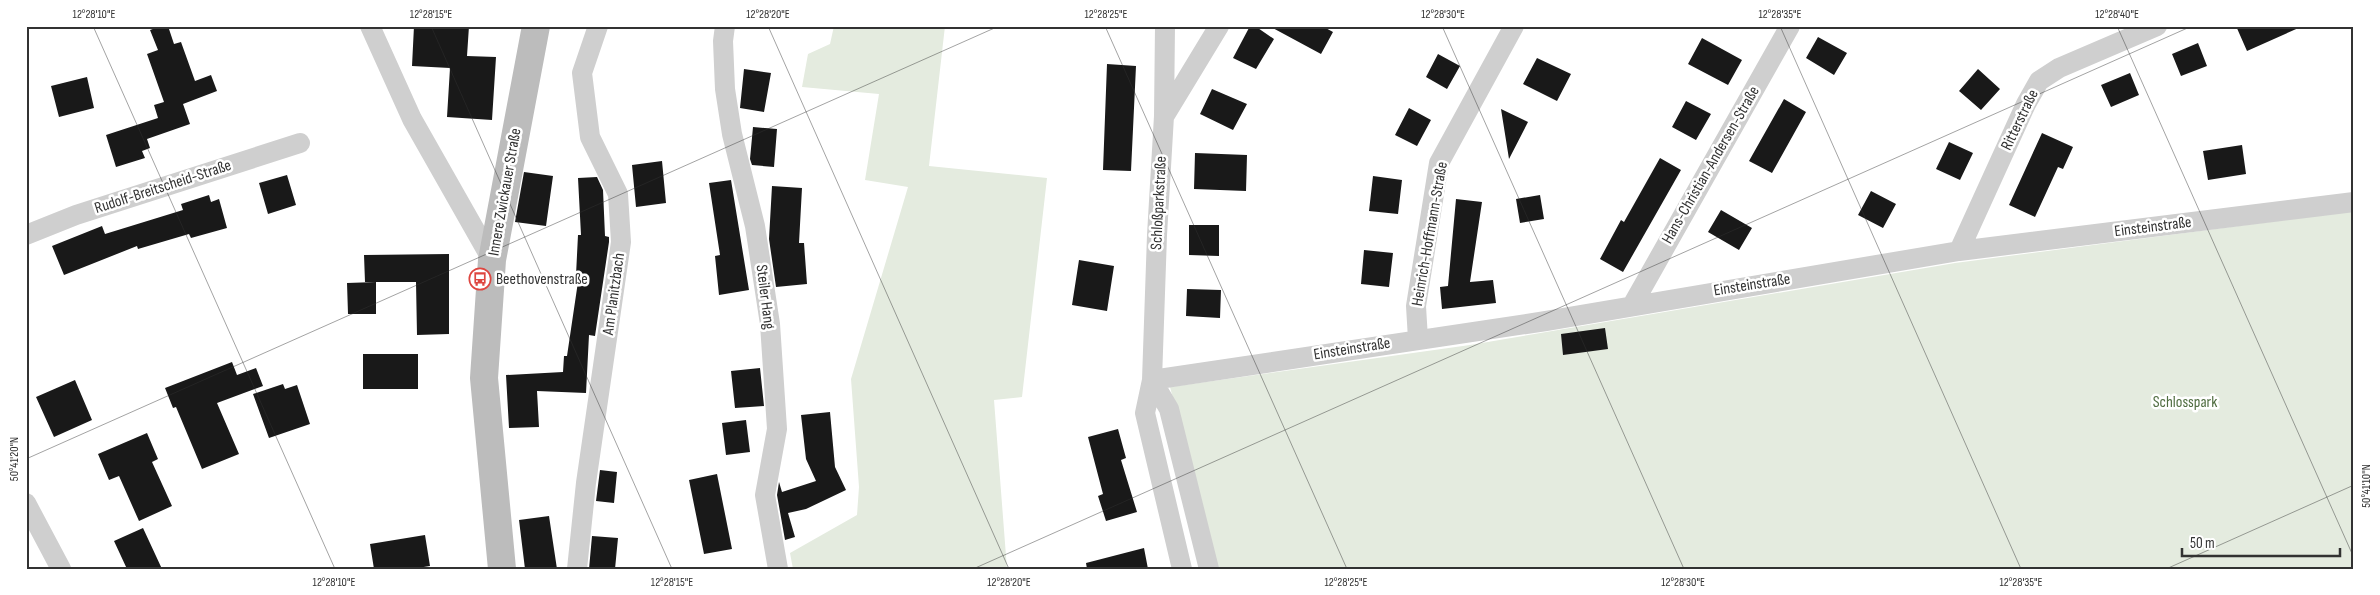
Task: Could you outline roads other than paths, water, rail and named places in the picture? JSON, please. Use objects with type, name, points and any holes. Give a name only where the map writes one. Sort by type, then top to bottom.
[{"type":"main road","name":"Innere Zwickauer Straße","points":[[502,569],[484,378],[492,260],[536,26]]},
{"type":"street","points":[[370,26],[412,119],[492,260]]},
{"type":"street","name":"Am Planitzbach","points":[[577,569],[586,483],[621,242],[618,194],[590,137],[582,73],[598,26]]},
{"type":"street","name":"Steiler Hang","points":[[725,26],[723,41],[724,89],[732,134],[756,236],[770,324],[777,429],[765,495],[778,569]]},
{"type":"street","name":"Schloßparkstraße","points":[[1165,26],[1164,116],[1157,235],[1152,380],[1145,413],[1182,569]]},
{"type":"street","points":[[1164,116],[1219,26]]},
{"type":"street","name":"Heinrich-Hoffmann-Straße","points":[[1418,339],[1416,306],[1439,163],[1514,26]]},
{"type":"street","name":"Hans-Christian-Andersen-Straße","points":[[1633,304],[1790,26]]},
{"type":"street","name":"Ritterstraße","points":[[1959,251],[2026,104],[2039,81],[2059,68],[2156,26]]},
{"type":"street","name":"Rudolf-Breitscheid-Straße","points":[[26,235],[76,215],[300,143]]},
{"type":"street","name":"Einsteinstraße","points":[[1152,380],[1546,320],[1959,251],[2354,202]]},
{"type":"street","points":[[1152,380],[1169,409],[1209,569]]},
{"type":"street","points":[[26,503],[61,569]]},
{"type":"place","name":"Beethovenstraße","points":[[480,279]]},
{"type":"park label","name":"Schlosspark","points":[[2185,402]]}]
